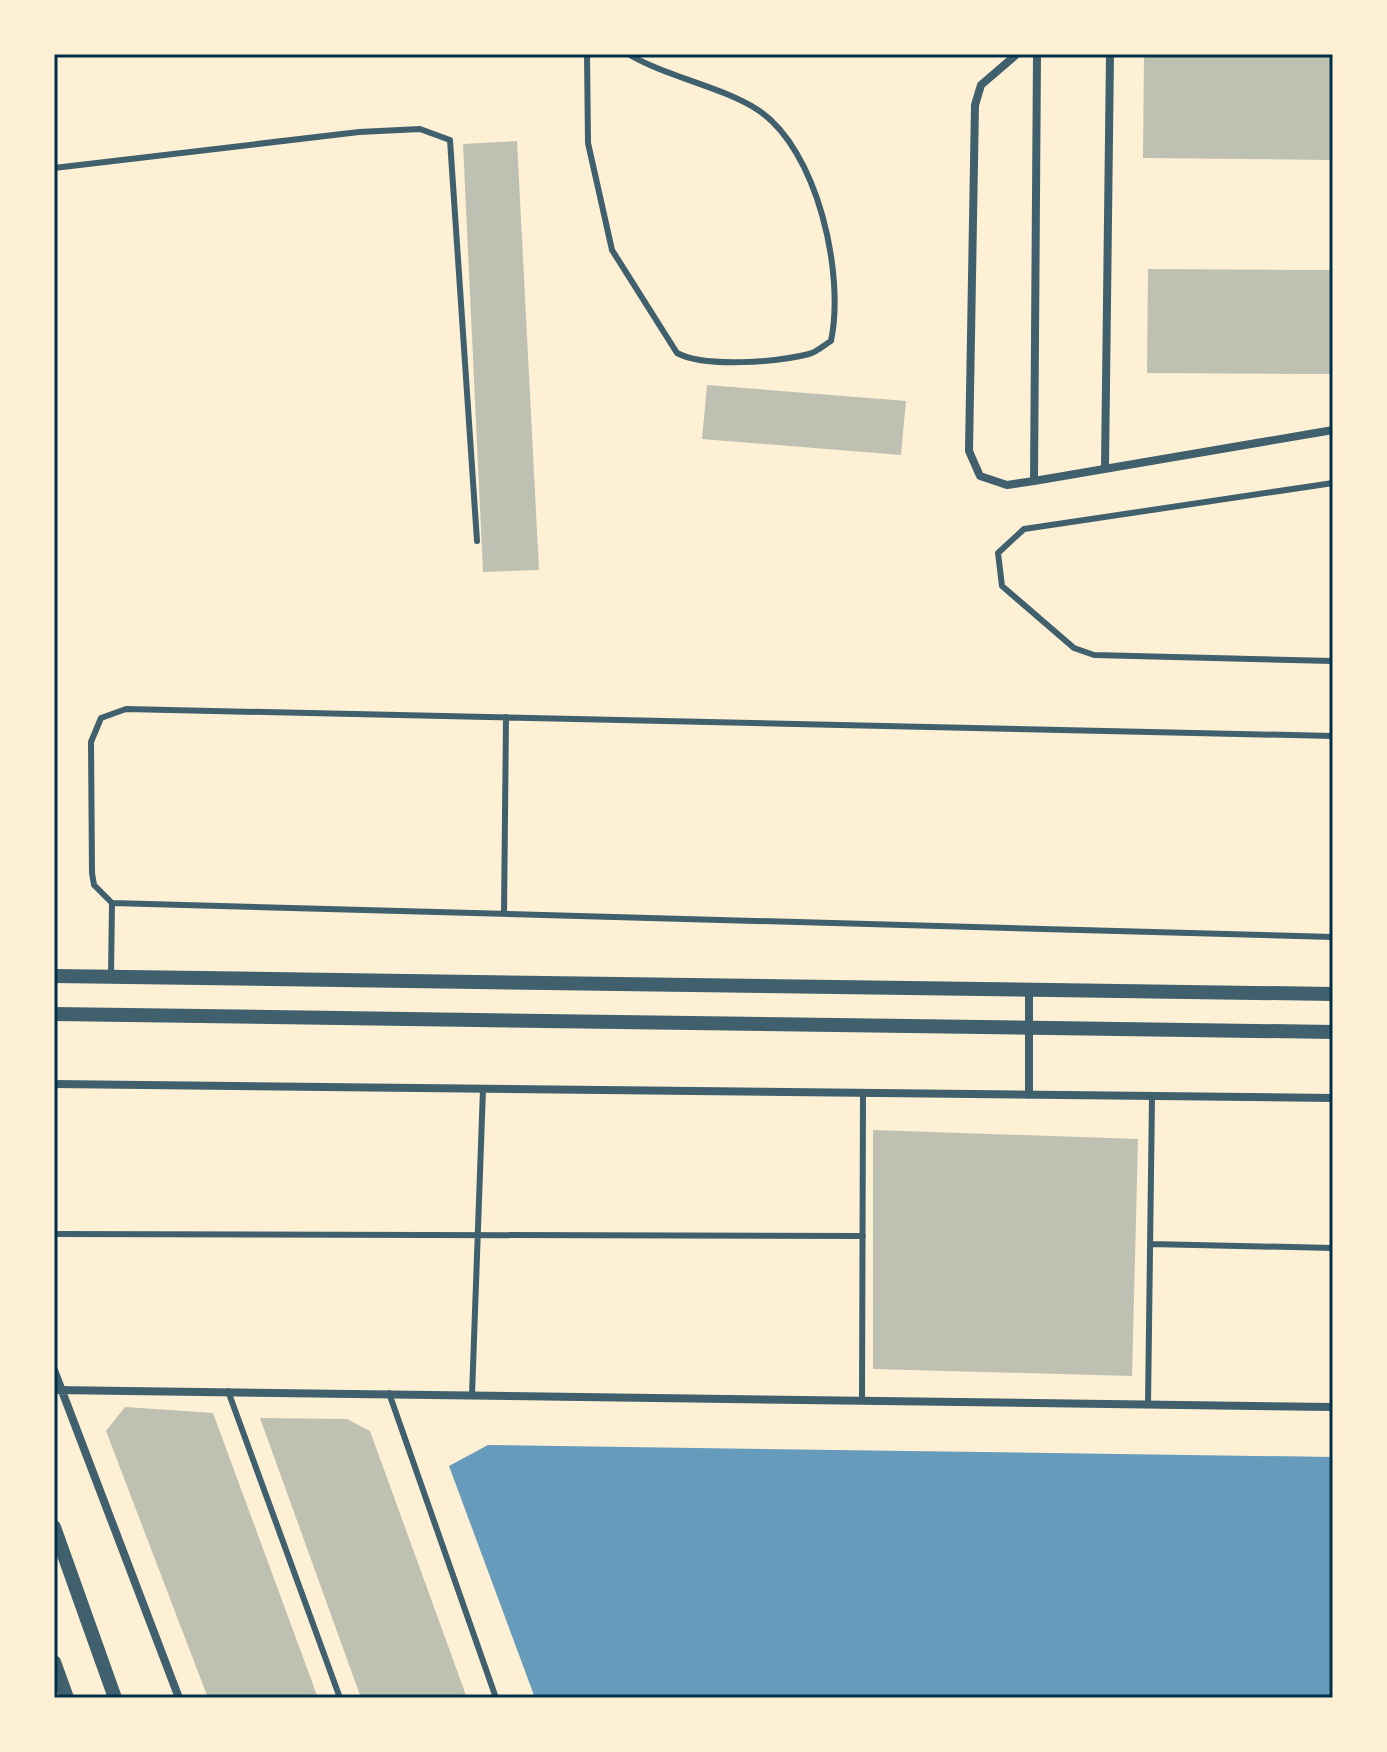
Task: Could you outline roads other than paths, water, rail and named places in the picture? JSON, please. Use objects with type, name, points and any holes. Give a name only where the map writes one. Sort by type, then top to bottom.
[{"type":"street","points":[[1017,54],[981,85],[975,105],[969,451],[980,476],[1007,485],[1333,430]]},
{"type":"street","points":[[1034,481],[1037,54]]},
{"type":"street","points":[[1105,468],[1110,54]]},
{"type":"street","points":[[54,976],[1333,994]]},
{"type":"street","points":[[1029,989],[1029,1095]]},
{"type":"street","points":[[54,1014],[1333,1032]]},
{"type":"street","points":[[54,1084],[1333,1098]]},
{"type":"street","points":[[54,1370],[57,1389],[179,1698]]},
{"type":"street","points":[[57,1389],[1333,1407]]},
{"type":"street","points":[[54,1527],[115,1698]]},
{"type":"street","points":[[54,1662],[67,1698]]},
{"type":"lane","points":[[587,54],[588,143],[612,250],[677,353],[687,358],[729,361],[812,354],[831,341],[835,320],[832,264],[819,202],[791,146],[776,126],[757,109],[628,54]]},
{"type":"lane","points":[[54,168],[359,132],[420,129],[450,140],[477,541]]},
{"type":"lane","points":[[1333,483],[1024,529],[998,553],[1002,586],[1074,648],[1094,655],[1333,661]]},
{"type":"lane","points":[[1333,736],[126,709],[101,718],[91,742],[92,873],[94,885],[112,903],[1333,937]]},
{"type":"lane","points":[[504,914],[506,717]]},
{"type":"lane","points":[[111,976],[112,903]]},
{"type":"lane","points":[[472,1395],[483,1089]]},
{"type":"lane","points":[[862,1400],[863,1093]]},
{"type":"lane","points":[[1148,1405],[1152,1096]]},
{"type":"lane","points":[[54,1234],[863,1236]]},
{"type":"lane","points":[[1150,1244],[1333,1248]]},
{"type":"lane","points":[[228,1391],[340,1698]]},
{"type":"lane","points":[[389,1393],[496,1698]]},
{"type":"water","points":[[488,1445],[1333,1457],[1333,1698],[535,1698],[449,1466]]}]
